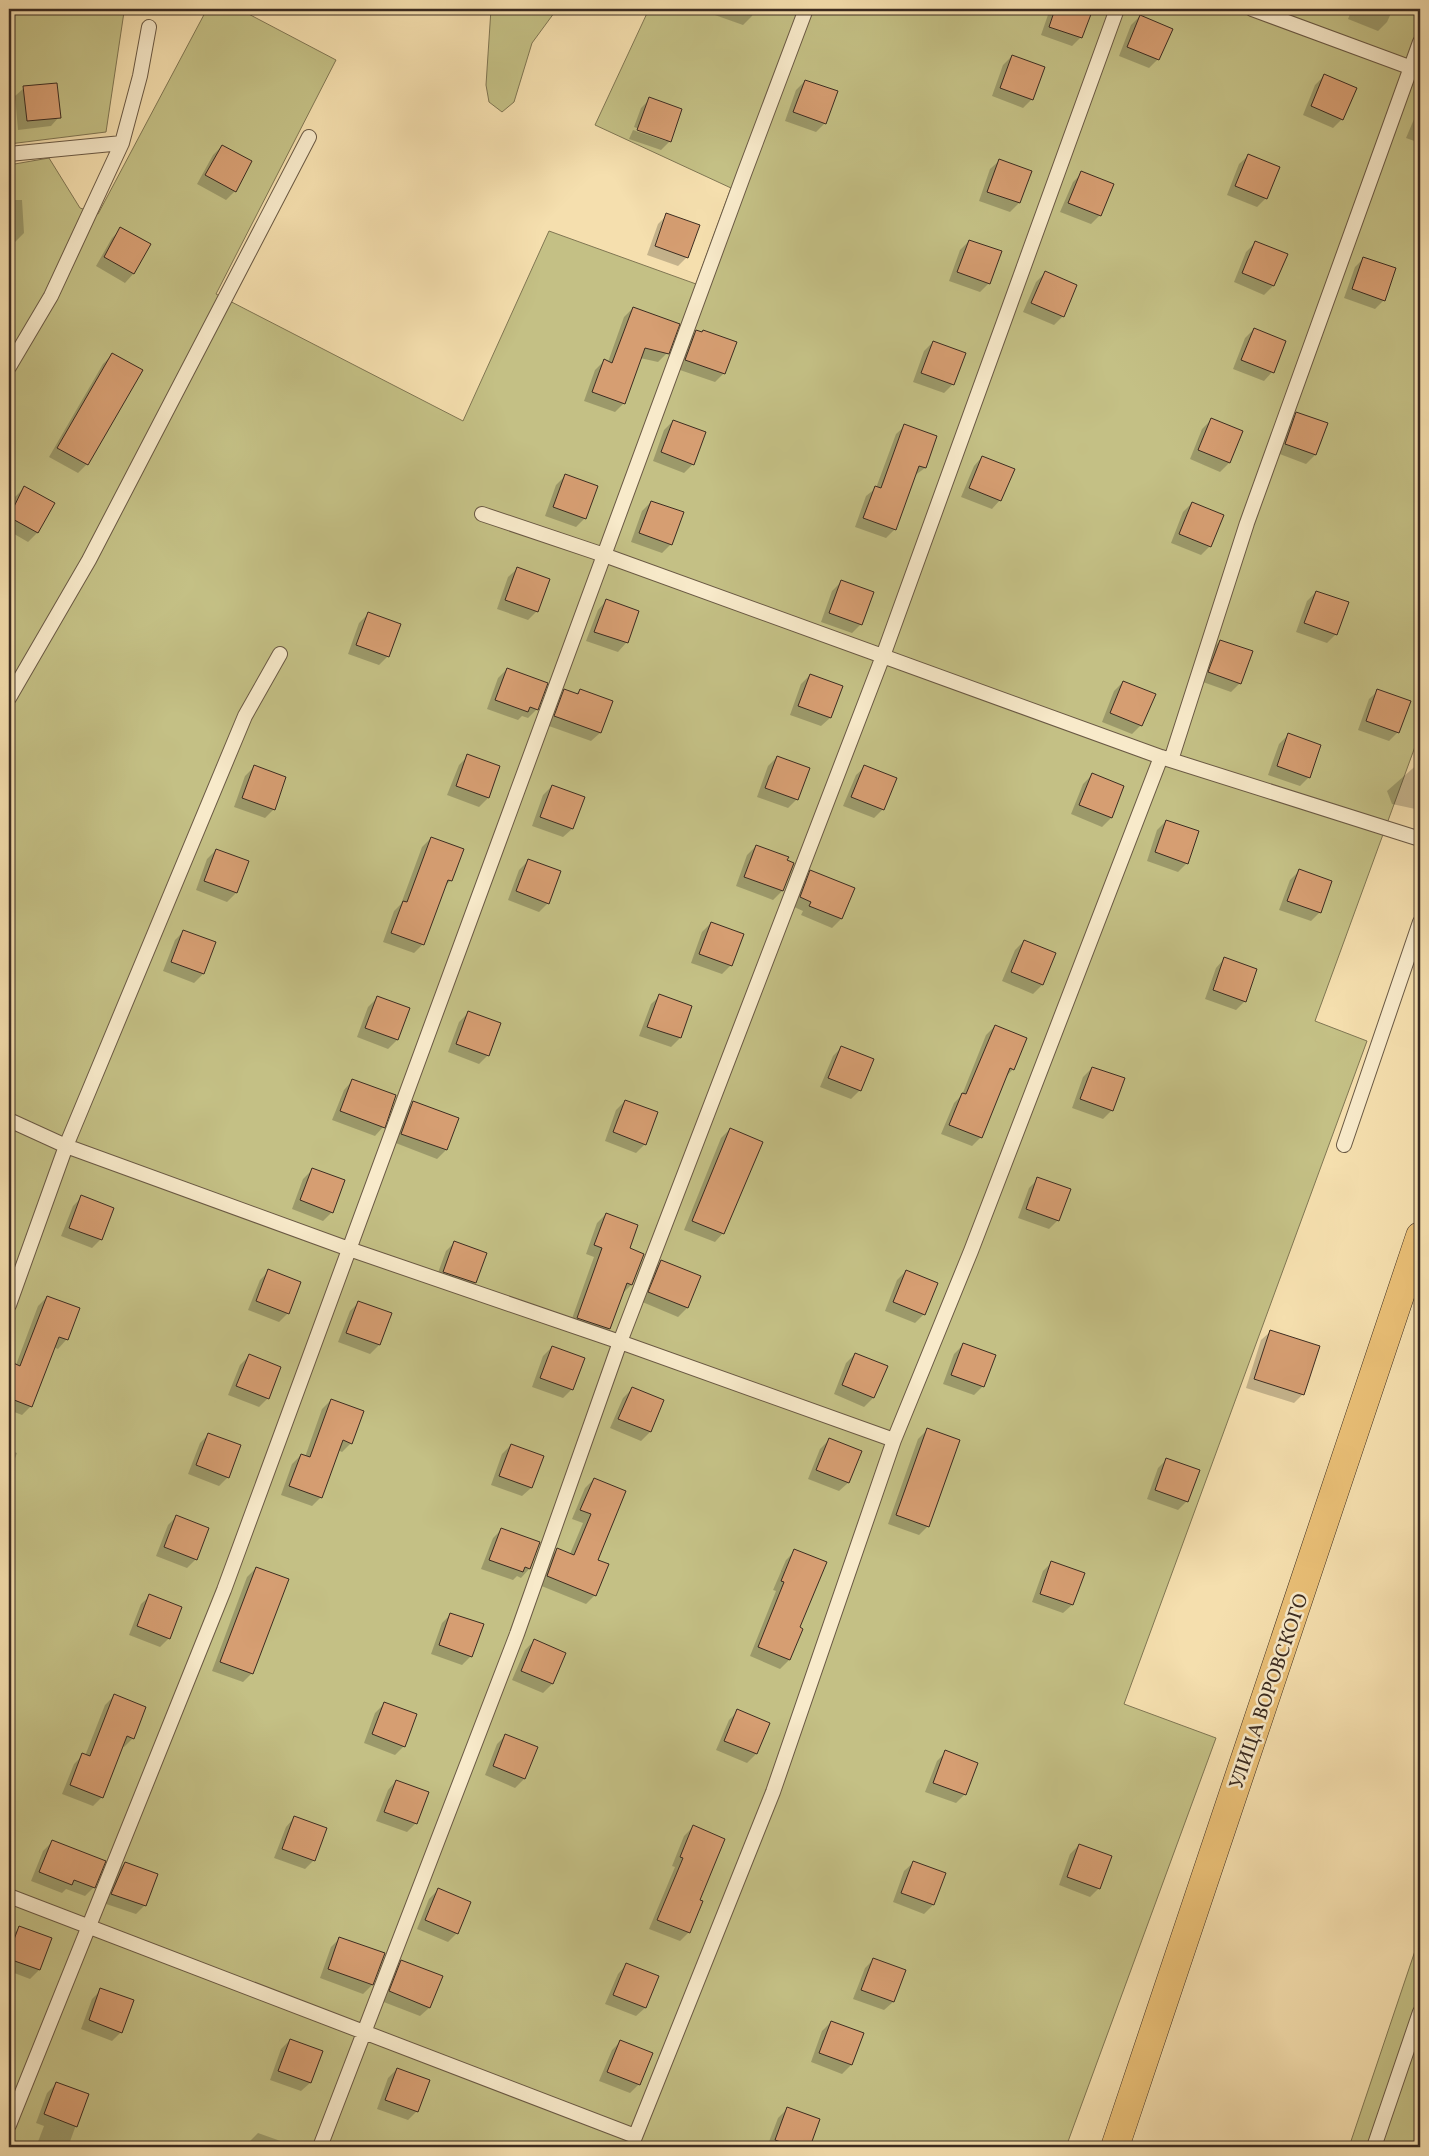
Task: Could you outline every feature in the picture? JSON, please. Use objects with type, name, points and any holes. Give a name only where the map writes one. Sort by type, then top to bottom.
[{"type":"main road","name":"УЛИЦА ВОРОВСКОГО","points":[[1115,2147],[1420,1236]]},
{"type":"lane","points":[[9,2125],[224,1590],[806,9]]},
{"type":"lane","points":[[320,2147],[517,1634],[620,1342],[883,656],[1118,9]]},
{"type":"lane","points":[[1252,9],[1416,69]]},
{"type":"lane","points":[[9,367],[50,296],[122,143],[140,76],[149,27]]},
{"type":"lane","points":[[9,1896],[87,1928],[364,2033],[633,2142],[773,1792],[894,1440],[975,1242],[1166,758],[1247,523],[1416,69],[1420,42]]},
{"type":"lane","points":[[9,698],[89,560],[309,137]]},
{"type":"lane","points":[[9,154],[122,143]]},
{"type":"lane","points":[[482,514],[604,555],[1166,758],[1420,838]]},
{"type":"lane","points":[[9,1305],[66,1146],[245,716],[280,654]]},
{"type":"lane","points":[[1344,1145],[1420,922]]},
{"type":"lane","points":[[9,1120],[66,1146],[894,1440]]},
{"type":"lane","points":[[1374,2147],[1420,2012]]},
{"type":"shaded area","points":[[9,9],[119,9],[124,12],[106,132],[9,144]]},
{"type":"shaded area","points":[[207,9],[239,9],[336,60],[216,294],[463,421],[549,231],[696,284],[731,188],[595,125],[649,9],[1420,9],[1420,733],[1315,1021],[1367,1041],[1124,1704],[1216,1738],[1066,2147],[9,2147],[9,165],[49,158],[80,208],[98,214]]},
{"type":"shaded area","points":[[491,9],[557,9],[532,43],[514,102],[502,112],[489,102],[486,85]]},
{"type":"shaded area","points":[[1420,1936],[1420,2147],[1349,2147]]},
{"type":"building","points":[[1055,9],[1093,9],[1082,38],[1049,27]]},
{"type":"building","points":[[1140,15],[1173,29],[1159,60],[1127,47]]},
{"type":"building","points":[[1012,55],[1045,67],[1033,100],[1000,88]]},
{"type":"building","points":[[1324,74],[1357,88],[1343,120],[1311,106]]},
{"type":"building","points":[[805,80],[838,91],[826,124],[793,112]]},
{"type":"building","points":[[57,83],[61,118],[27,121],[23,86]]},
{"type":"building","points":[[649,97],[682,109],[671,142],[637,130]]},
{"type":"building","points":[[222,145],[252,161],[236,192],[205,175]]},
{"type":"building","points":[[1248,154],[1280,167],[1267,199],[1235,186]]},
{"type":"building","points":[[999,159],[1032,171],[1020,203],[987,192]]},
{"type":"building","points":[[1081,171],[1114,184],[1101,216],[1068,203]]},
{"type":"building","points":[[666,213],[700,225],[688,258],[655,246]]},
{"type":"building","points":[[120,227],[151,244],[134,274],[104,257]]},
{"type":"building","points":[[969,240],[1002,251],[990,284],[957,272]]},
{"type":"building","points":[[1255,241],[1288,254],[1274,286],[1242,273]]},
{"type":"building","points":[[1363,257],[1396,268],[1385,301],[1352,289]]},
{"type":"building","points":[[1045,271],[1077,285],[1064,317],[1031,303]]},
{"type":"building","points":[[633,307],[680,324],[669,354],[645,348],[625,404],[592,392],[604,359],[612,363]]},
{"type":"building","points":[[1254,328],[1286,341],[1274,373],[1241,360]]},
{"type":"building","points":[[696,330],[702,332],[703,330],[737,342],[725,374],[685,360]]},
{"type":"building","points":[[933,341],[966,353],[954,385],[921,373]]},
{"type":"building","points":[[112,353],[143,370],[88,465],[57,448]]},
{"type":"building","points":[[1296,412],[1328,423],[1316,455],[1285,444]]},
{"type":"building","points":[[1211,418],[1243,431],[1230,463],[1198,450]]},
{"type":"building","points":[[673,420],[706,432],[694,465],[661,452]]},
{"type":"building","points":[[904,424],[937,436],[926,468],[919,466],[896,530],[863,518],[875,486],[881,488]]},
{"type":"building","points":[[982,456],[1015,469],[1001,501],[969,488]]},
{"type":"building","points":[[565,474],[598,486],[586,519],[553,507]]},
{"type":"building","points":[[24,486],[55,503],[38,533],[9,517]]},
{"type":"building","points":[[651,501],[684,512],[672,545],[639,533]]},
{"type":"building","points":[[1192,502],[1224,515],[1211,547],[1179,534]]},
{"type":"building","points":[[517,567],[550,579],[538,612],[505,600]]},
{"type":"building","points":[[841,580],[874,592],[862,625],[829,613]]},
{"type":"building","points":[[1316,591],[1349,602],[1337,635],[1304,623]]},
{"type":"building","points":[[606,599],[639,611],[628,643],[594,632]]},
{"type":"building","points":[[368,612],[401,624],[389,657],[356,645]]},
{"type":"building","points":[[1220,640],[1253,651],[1241,684],[1208,672]]},
{"type":"building","points":[[507,668],[548,683],[538,710],[530,707],[528,712],[495,700]]},
{"type":"building","points":[[810,674],[843,686],[831,718],[798,706]]},
{"type":"building","points":[[1123,681],[1156,694],[1142,726],[1110,713]]},
{"type":"building","points":[[564,689],[578,694],[580,689],[613,701],[601,733],[554,716]]},
{"type":"building","points":[[1377,689],[1411,701],[1399,733],[1366,721]]},
{"type":"building","points":[[1288,733],[1321,745],[1310,778],[1277,766]]},
{"type":"building","points":[[467,754],[500,766],[489,798],[456,786]]},
{"type":"building","points":[[777,756],[810,768],[798,800],[765,788]]},
{"type":"building","points":[[254,765],[286,777],[275,810],[242,798]]},
{"type":"building","points":[[864,765],[897,778],[884,810],[851,797]]},
{"type":"building","points":[[1092,773],[1124,786],[1112,818],[1079,805]]},
{"type":"building","points":[[552,785],[585,797],[573,829],[540,817]]},
{"type":"building","points":[[1166,820],[1199,831],[1188,864],[1155,852]]},
{"type":"building","points":[[431,837],[464,849],[452,881],[448,880],[424,945],[391,933],[403,901],[407,902]]},
{"type":"building","points":[[756,845],[789,857],[787,860],[794,863],[783,891],[744,877]]},
{"type":"building","points":[[216,849],[249,861],[237,893],[204,881]]},
{"type":"building","points":[[528,859],[561,871],[549,904],[516,891]]},
{"type":"building","points":[[1299,869],[1332,881],[1321,913],[1287,901]]},
{"type":"building","points":[[810,870],[855,888],[842,919],[809,906],[811,902],[800,897]]},
{"type":"building","points":[[711,922],[744,934],[732,966],[699,954]]},
{"type":"building","points":[[183,930],[216,942],[204,974],[171,962]]},
{"type":"building","points":[[1024,940],[1056,953],[1043,985],[1011,972]]},
{"type":"building","points":[[1224,957],[1257,969],[1246,1002],[1213,990]]},
{"type":"building","points":[[659,994],[692,1006],[681,1038],[647,1027]]},
{"type":"building","points":[[377,996],[410,1008],[398,1040],[365,1028]]},
{"type":"building","points":[[468,1011],[501,1023],[489,1056],[456,1044]]},
{"type":"building","points":[[995,1025],[1027,1038],[1014,1070],[1010,1068],[982,1138],[949,1125],[962,1093],[966,1094]]},
{"type":"building","points":[[841,1046],[874,1059],[861,1091],[828,1078]]},
{"type":"building","points":[[1092,1067],[1125,1078],[1113,1111],[1080,1099]]},
{"type":"building","points":[[352,1079],[396,1095],[385,1128],[340,1111]]},
{"type":"building","points":[[625,1100],[658,1112],[646,1145],[613,1132]]},
{"type":"building","points":[[413,1101],[459,1118],[447,1150],[401,1134]]},
{"type":"building","points":[[730,1128],[763,1142],[724,1234],[692,1221]]},
{"type":"building","points":[[312,1168],[345,1180],[333,1213],[300,1200]]},
{"type":"building","points":[[1037,1177],[1071,1189],[1059,1221],[1026,1209]]},
{"type":"building","points":[[81,1195],[114,1208],[102,1240],[69,1228]]},
{"type":"building","points":[[606,1213],[638,1225],[630,1248],[644,1254],[632,1285],[627,1283],[610,1329],[577,1318],[602,1248],[594,1245]]},
{"type":"building","points":[[454,1241],[487,1253],[476,1283],[443,1272]]},
{"type":"building","points":[[661,1260],[701,1276],[688,1308],[648,1292]]},
{"type":"building","points":[[268,1269],[301,1282],[289,1314],[256,1301]]},
{"type":"building","points":[[906,1270],[938,1283],[925,1315],[893,1302]]},
{"type":"building","points":[[47,1296],[80,1308],[68,1340],[59,1337],[32,1407],[9,1398],[9,1361],[20,1366]]},
{"type":"building","points":[[358,1301],[392,1313],[380,1345],[346,1333]]},
{"type":"building","points":[[1270,1330],[1320,1346],[1304,1395],[1254,1379]]},
{"type":"building","points":[[963,1343],[996,1355],[984,1387],[951,1375]]},
{"type":"building","points":[[552,1346],[585,1358],[573,1390],[540,1378]]},
{"type":"building","points":[[855,1353],[888,1366],[874,1398],[842,1385]]},
{"type":"building","points":[[249,1354],[281,1367],[269,1399],[236,1386]]},
{"type":"building","points":[[632,1387],[664,1400],[651,1432],[618,1419]]},
{"type":"building","points":[[331,1399],[364,1411],[352,1444],[343,1440],[322,1498],[289,1486],[301,1454],[310,1457]]},
{"type":"building","points":[[927,1428],[960,1440],[929,1527],[896,1515]]},
{"type":"building","points":[[208,1433],[241,1445],[229,1478],[196,1465]]},
{"type":"building","points":[[829,1438],[862,1451],[849,1483],[816,1470]]},
{"type":"building","points":[[511,1444],[544,1456],[532,1488],[499,1476]]},
{"type":"building","points":[[1166,1458],[1200,1470],[1188,1502],[1155,1490]]},
{"type":"building","points":[[594,1478],[626,1491],[598,1560],[609,1564],[596,1596],[547,1576],[557,1548],[574,1555],[591,1514],[580,1510]]},
{"type":"building","points":[[176,1515],[209,1528],[197,1560],[164,1547]]},
{"type":"building","points":[[501,1528],[540,1542],[530,1569],[525,1567],[523,1572],[489,1560]]},
{"type":"building","points":[[794,1549],[827,1562],[800,1627],[803,1629],[790,1660],[758,1647],[784,1582],[781,1581]]},
{"type":"building","points":[[1051,1561],[1085,1573],[1073,1605],[1040,1594]]},
{"type":"building","points":[[256,1567],[289,1579],[253,1674],[220,1662]]},
{"type":"building","points":[[149,1594],[182,1607],[170,1639],[137,1626]]},
{"type":"building","points":[[450,1613],[484,1624],[472,1657],[439,1645]]},
{"type":"building","points":[[534,1639],[566,1653],[553,1684],[521,1671]]},
{"type":"building","points":[[114,1694],[146,1707],[134,1739],[127,1736],[103,1798],[70,1785],[82,1753],[90,1756]]},
{"type":"building","points":[[384,1702],[417,1714],[405,1747],[372,1734]]},
{"type":"building","points":[[737,1709],[770,1723],[757,1754],[724,1741]]},
{"type":"building","points":[[505,1734],[538,1747],[525,1779],[493,1766]]},
{"type":"building","points":[[945,1750],[978,1763],[966,1795],[933,1783]]},
{"type":"building","points":[[396,1780],[429,1792],[417,1824],[384,1812]]},
{"type":"building","points":[[294,1816],[327,1828],[315,1861],[282,1849]]},
{"type":"building","points":[[693,1825],[725,1839],[700,1900],[703,1901],[690,1933],[657,1920],[683,1858],[680,1857]]},
{"type":"building","points":[[52,1840],[106,1861],[95,1888],[74,1880],[72,1885],[39,1872]]},
{"type":"building","points":[[1079,1844],[1112,1856],[1100,1889],[1067,1877]]},
{"type":"building","points":[[913,1861],[946,1873],[934,1905],[901,1893]]},
{"type":"building","points":[[125,1862],[158,1874],[146,1906],[111,1894]]},
{"type":"building","points":[[438,1888],[471,1902],[458,1934],[425,1920]]},
{"type":"building","points":[[19,1926],[52,1938],[40,1970],[9,1959],[9,1953]]},
{"type":"building","points":[[339,1937],[385,1953],[373,1985],[328,1969]]},
{"type":"building","points":[[873,1958],[906,1970],[894,2002],[861,1990]]},
{"type":"building","points":[[401,1960],[443,1976],[430,2008],[389,1991]]},
{"type":"building","points":[[626,1963],[659,1976],[646,2008],[613,1995]]},
{"type":"building","points":[[100,1988],[134,2000],[122,2033],[89,2020]]},
{"type":"building","points":[[831,2021],[864,2033],[852,2065],[819,2053]]},
{"type":"building","points":[[290,2039],[323,2051],[311,2083],[278,2071]]},
{"type":"building","points":[[620,2040],[653,2053],[640,2085],[607,2072]]},
{"type":"building","points":[[397,2068],[430,2080],[418,2112],[385,2100]]},
{"type":"building","points":[[56,2082],[89,2094],[77,2127],[44,2114]]},
{"type":"building","points":[[787,2107],[820,2119],[810,2147],[795,2147],[775,2140]]}]
